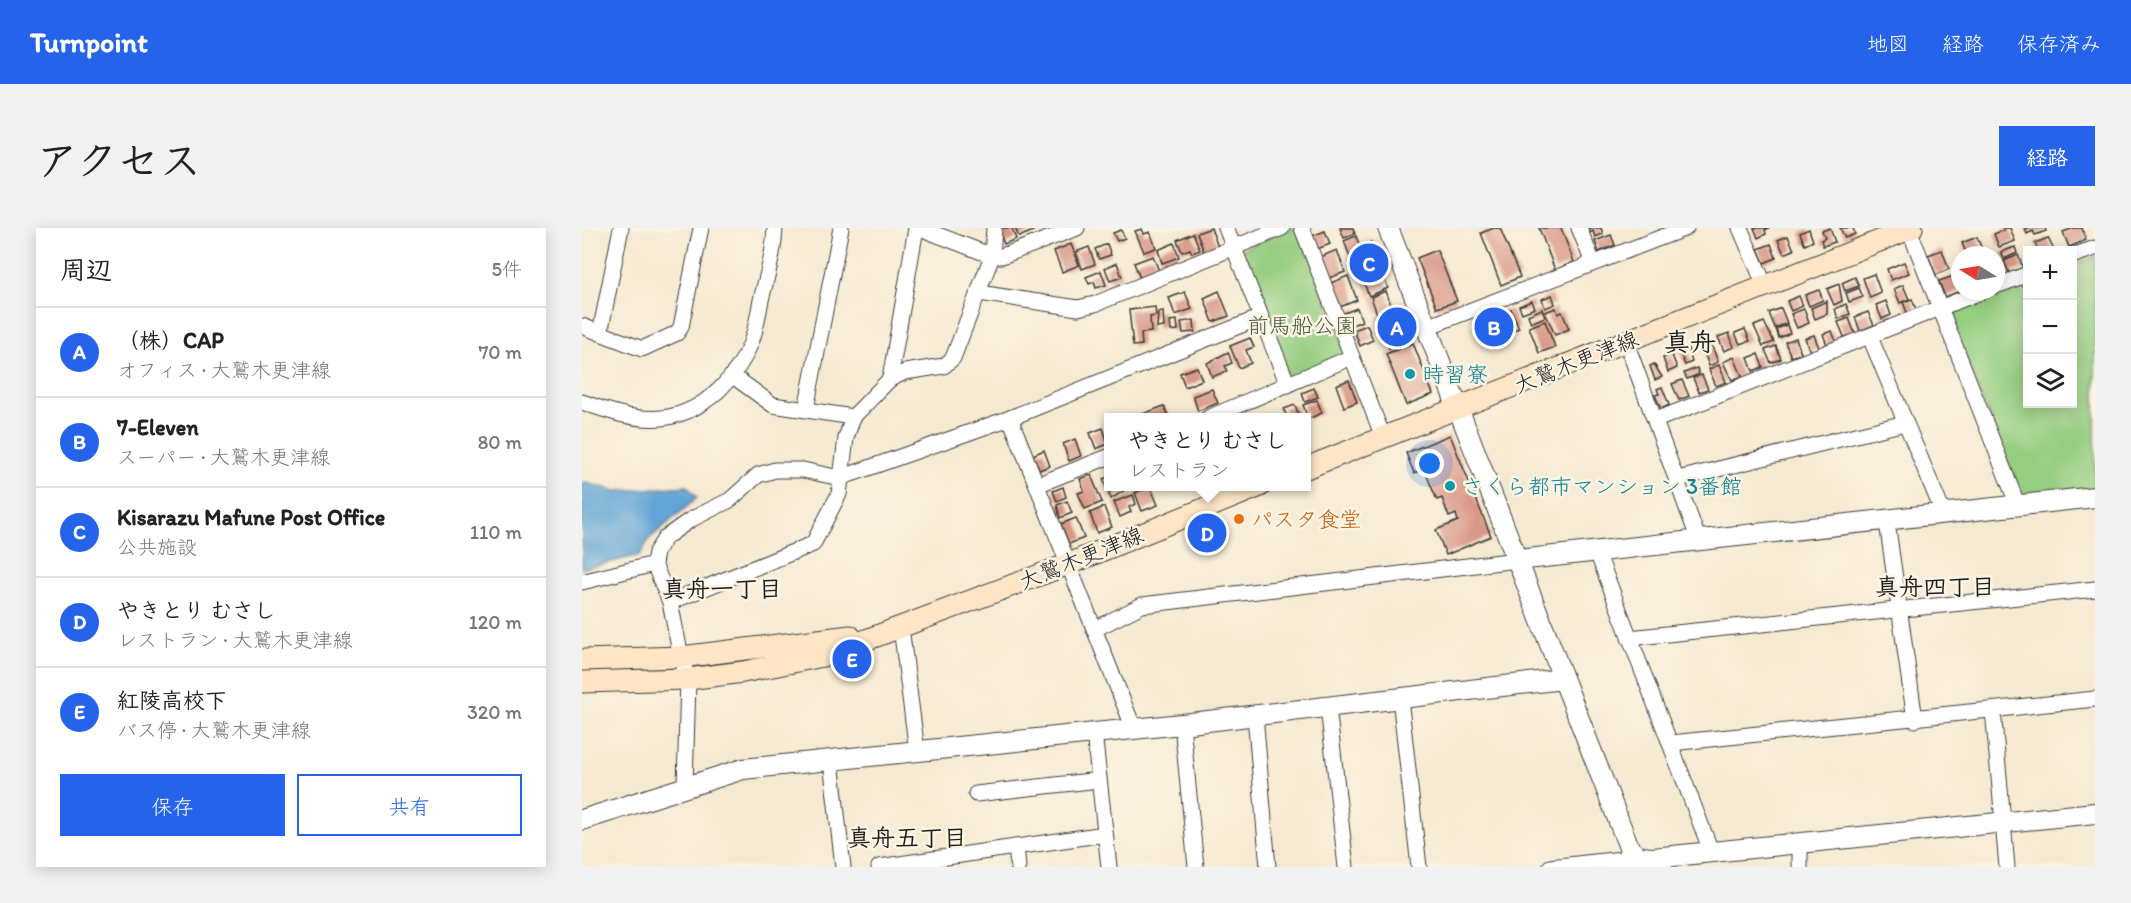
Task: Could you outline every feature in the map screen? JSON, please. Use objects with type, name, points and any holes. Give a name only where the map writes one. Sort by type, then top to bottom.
[{"type":"main road","name":"大鷲木更津線","points":[[1311,466],[1910,229]]},
{"type":"main road","name":"大鷲木更津線","points":[[901,627],[1069,564],[1248,491]]},
{"type":"main road","points":[[582,660],[681,657],[802,644],[901,627]]},
{"type":"main road","points":[[582,682],[688,679],[743,672],[823,656],[901,627]]},
{"type":"street","points":[[600,333],[621,228]]},
{"type":"street","points":[[582,326],[642,349],[677,333],[681,327],[701,228]]},
{"type":"street","points":[[582,402],[619,415],[644,419],[671,418],[702,405],[733,376],[751,345],[774,246],[775,228]]},
{"type":"street","points":[[806,409],[841,228]]},
{"type":"street","points":[[890,379],[918,228],[992,256],[1002,256],[1077,228]]},
{"type":"street","points":[[670,602],[813,544],[839,494],[846,438],[854,417],[890,379],[905,372],[944,366],[953,358],[992,256],[994,228]]},
{"type":"street","points":[[1226,228],[1288,385]]},
{"type":"street","points":[[979,293],[1078,308],[1095,304],[1282,228]]},
{"type":"street","points":[[1302,228],[1383,437]]},
{"type":"street","points":[[1388,228],[1460,407],[1630,850],[1640,857]]},
{"type":"street","points":[[1579,228],[1593,263]]},
{"type":"street","points":[[1427,327],[1593,263],[1663,232],[1686,228]]},
{"type":"street","points":[[1740,228],[1766,286]]},
{"type":"street","points":[[1910,229],[2018,506]]},
{"type":"street","points":[[2077,255],[2095,248]]},
{"type":"street","points":[[2005,283],[2023,276]]},
{"type":"street","points":[[1656,420],[1960,300]]},
{"type":"street","points":[[685,786],[688,679],[681,657],[670,602],[654,564],[656,552],[666,537],[690,520],[730,500],[758,475],[775,470],[803,470],[840,478],[1010,418],[1261,316]]},
{"type":"street","points":[[1870,337],[1944,515]]},
{"type":"street","points":[[1626,342],[1699,541]]},
{"type":"street","points":[[1218,413],[1352,357]]},
{"type":"street","points":[[733,376],[773,405],[854,417]]},
{"type":"street","points":[[1010,418],[1134,729]]},
{"type":"street","points":[[1678,479],[1905,423]]},
{"type":"street","points":[[1037,485],[1104,459]]},
{"type":"street","points":[[1095,629],[1142,605],[1517,560],[1887,522],[2095,497]]},
{"type":"street","points":[[1887,522],[1915,720]]},
{"type":"street","points":[[1597,552],[1711,851]]},
{"type":"street","points":[[582,582],[654,564]]},
{"type":"street","points":[[1629,638],[1900,612],[2095,590]]},
{"type":"street","points":[[901,627],[917,752]]},
{"type":"street","points":[[582,820],[685,786],[743,770],[1182,724],[1563,679]]},
{"type":"street","points":[[1400,698],[1419,867]]},
{"type":"street","points":[[1671,743],[1915,720],[2095,699]]},
{"type":"street","points":[[1328,707],[1346,867]]},
{"type":"street","points":[[1993,710],[2007,867]]},
{"type":"street","points":[[1255,715],[1268,867]]},
{"type":"street","points":[[1182,724],[1196,867]]},
{"type":"street","points":[[1094,733],[1109,867]]},
{"type":"street","points":[[831,761],[843,867]]},
{"type":"street","points":[[976,794],[1099,780]]},
{"type":"street","points":[[1550,867],[2095,813]]},
{"type":"street","points":[[879,867],[932,863],[1016,847],[1105,834]]},
{"type":"street","points":[[1800,842],[1800,867]]},
{"type":"street","points":[[1016,847],[1018,867]]},
{"type":"green space","name":"前馬船公園","points":[[1292,228],[1299,228],[1348,356],[1289,382],[1239,251]]},
{"type":"green space","points":[[2095,256],[2095,489],[2021,498],[1948,313],[1981,300],[2005,300],[2005,291],[2023,284],[2023,408],[2077,408],[2077,263]]},
{"type":"water","points":[[582,482],[617,491],[687,486],[697,498],[649,539],[640,555],[582,569]]},
{"type":"building","points":[[998,228],[1012,228],[1016,239],[1004,244]]},
{"type":"building","points":[[1015,228],[1032,228],[1033,231],[1019,237]]},
{"type":"building","points":[[1211,228],[1218,247],[1204,252],[1197,233]]},
{"type":"building","points":[[1340,228],[1353,228],[1355,234],[1344,238]]},
{"type":"building","points":[[1500,228],[1520,277],[1501,285],[1481,233]]},
{"type":"building","points":[[1539,228],[1561,228],[1574,262],[1555,270]]},
{"type":"building","points":[[1587,228],[1601,228],[1603,234],[1595,237],[1593,231],[1589,233]]},
{"type":"building","points":[[1754,228],[1769,228],[1765,230],[1766,234],[1758,238]]},
{"type":"building","points":[[1830,228],[1835,242],[1823,246],[1821,240],[1825,238],[1822,231]]},
{"type":"building","points":[[1840,228],[1853,228],[1855,234],[1845,238]]},
{"type":"building","points":[[2003,228],[2010,228],[2015,241],[1999,246],[1994,234],[2004,230]]},
{"type":"building","points":[[2025,228],[2045,228],[2046,231],[2035,235],[2033,231],[2027,234]]},
{"type":"building","points":[[2082,228],[2086,240],[2069,246],[2063,232]]},
{"type":"building","points":[[1142,229],[1144,234],[1150,232],[1156,248],[1144,252],[1135,231]]},
{"type":"building","points":[[1809,229],[1813,241],[1805,245],[1800,233]]},
{"type":"building","points":[[1121,230],[1125,238],[1117,241],[1113,233]]},
{"type":"building","points":[[1325,231],[1330,244],[1317,249],[1312,236]]},
{"type":"building","points":[[1193,233],[1200,250],[1192,253],[1190,249],[1182,252],[1177,240]]},
{"type":"building","points":[[1611,235],[1615,245],[1599,252],[1595,241]]},
{"type":"building","points":[[1356,236],[1360,246],[1371,242],[1376,254],[1352,262],[1344,241]]},
{"type":"building","points":[[1788,236],[1794,250],[1784,254],[1778,240]]},
{"type":"building","points":[[1977,237],[1981,246],[1963,246],[1962,243]]},
{"type":"building","points":[[2048,238],[2052,246],[2036,246],[2035,243]]},
{"type":"building","points":[[1174,243],[1179,257],[1162,263],[1158,250]]},
{"type":"building","points":[[1071,244],[1079,265],[1062,272],[1054,251]]},
{"type":"building","points":[[1107,244],[1111,255],[1099,259],[1095,249]]},
{"type":"building","points":[[1771,244],[1776,258],[1764,263],[1758,249]]},
{"type":"building","points":[[1089,247],[1095,264],[1082,269],[1076,252]]},
{"type":"building","points":[[2015,247],[2017,253],[2005,259],[2005,251]]},
{"type":"building","points":[[1337,250],[1345,272],[1329,278],[1320,257]]},
{"type":"building","points":[[1437,250],[1457,301],[1437,308],[1417,258]]},
{"type":"building","points":[[1942,250],[1949,269],[1936,275],[1928,255]]},
{"type":"building","points":[[2018,255],[2023,268],[2009,273],[2005,261]]},
{"type":"building","points":[[1153,256],[1159,271],[1140,278],[1134,263]]},
{"type":"building","points":[[1904,262],[1909,273],[1891,280],[1887,269]]},
{"type":"building","points":[[1117,263],[1122,277],[1110,281],[1105,268]]},
{"type":"building","points":[[1380,267],[1388,288],[1369,296],[1361,275]]},
{"type":"building","points":[[1101,271],[1106,285],[1096,288],[1094,282],[1089,284],[1086,277]]},
{"type":"building","points":[[1874,274],[1881,293],[1870,298],[1863,278]]},
{"type":"building","points":[[1348,276],[1357,300],[1340,307],[1331,283]]},
{"type":"building","points":[[1855,277],[1859,286],[1845,291],[1842,283]]},
{"type":"building","points":[[1951,277],[1951,295],[1945,297],[1939,281]]},
{"type":"building","points":[[1839,284],[1842,301],[1834,305],[1827,289]]},
{"type":"building","points":[[1903,285],[1909,299],[1900,303],[1894,289]]},
{"type":"building","points":[[1859,288],[1863,297],[1849,302],[1846,293]]},
{"type":"building","points":[[1819,290],[1823,300],[1809,306],[1805,295]]},
{"type":"building","points":[[1219,291],[1229,316],[1213,322],[1204,298]]},
{"type":"building","points":[[1386,291],[1392,308],[1377,314],[1371,297]]},
{"type":"building","points":[[1185,292],[1192,309],[1175,315],[1169,298]]},
{"type":"building","points":[[1552,295],[1555,304],[1545,308],[1542,299]]},
{"type":"building","points":[[1799,296],[1803,306],[1791,311],[1787,301]]},
{"type":"building","points":[[1912,299],[1917,312],[1908,315],[1903,302]]},
{"type":"building","points":[[1532,301],[1535,308],[1522,313],[1519,306]]},
{"type":"building","points":[[1827,301],[1827,314],[1815,319],[1811,308]]},
{"type":"building","points":[[1886,301],[1891,315],[1882,319],[1876,305]]},
{"type":"building","points":[[1846,304],[1850,314],[1838,319],[1835,309]]},
{"type":"building","points":[[1155,307],[1156,316],[1150,317],[1151,332],[1141,333],[1142,345],[1133,346],[1129,310]]},
{"type":"building","points":[[1357,308],[1362,321],[1347,327],[1342,314]]},
{"type":"building","points":[[1556,308],[1558,314],[1562,312],[1569,329],[1555,335],[1545,312]]},
{"type":"building","points":[[1781,308],[1787,323],[1775,328],[1769,313]]},
{"type":"building","points":[[1511,309],[1519,328],[1486,340],[1479,322]]},
{"type":"building","points":[[1542,309],[1545,317],[1531,323],[1528,315]]},
{"type":"building","points":[[1804,309],[1809,323],[1797,328],[1791,314]]},
{"type":"building","points":[[1394,310],[1406,341],[1389,348],[1377,317]]},
{"type":"building","points":[[1163,311],[1164,327],[1157,328],[1158,312]]},
{"type":"building","points":[[1868,312],[1874,325],[1860,331],[1855,317]]},
{"type":"building","points":[[1849,318],[1855,334],[1845,339],[1838,322]]},
{"type":"building","points":[[1177,320],[1178,330],[1171,331],[1170,321]]},
{"type":"building","points":[[1194,320],[1195,332],[1183,333],[1181,322]]},
{"type":"building","points":[[1545,321],[1555,347],[1539,353],[1529,327]]},
{"type":"building","points":[[1764,322],[1774,342],[1763,346],[1754,326]]},
{"type":"building","points":[[1367,325],[1373,340],[1360,346],[1354,330]]},
{"type":"building","points":[[1787,325],[1790,333],[1779,338],[1776,329]]},
{"type":"building","points":[[1745,329],[1750,341],[1740,344],[1735,333]]},
{"type":"building","points":[[1832,331],[1837,344],[1828,348],[1823,334]]},
{"type":"building","points":[[1729,333],[1734,347],[1724,351],[1718,337]]},
{"type":"building","points":[[1814,335],[1819,348],[1810,352],[1805,338]]},
{"type":"building","points":[[1250,338],[1254,347],[1246,350],[1251,363],[1239,368],[1230,346]]},
{"type":"building","points":[[1796,338],[1801,353],[1791,357],[1785,342]]},
{"type":"building","name":"時習寮","points":[[1413,343],[1433,394],[1406,405],[1386,354]]},
{"type":"building","points":[[1712,346],[1718,362],[1709,366],[1703,349]]},
{"type":"building","points":[[1776,346],[1781,359],[1771,363],[1765,350]]},
{"type":"building","points":[[1688,348],[1692,362],[1685,365],[1679,351]]},
{"type":"building","points":[[1228,352],[1232,363],[1225,366],[1227,371],[1212,377],[1207,363]]},
{"type":"building","points":[[1758,354],[1763,367],[1753,371],[1748,358]]},
{"type":"building","points":[[1672,355],[1677,368],[1668,372],[1663,358]]},
{"type":"building","points":[[1734,357],[1742,376],[1732,380],[1723,362]]},
{"type":"building","points":[[1654,364],[1662,377],[1655,380],[1650,366]]},
{"type":"building","points":[[1719,365],[1726,382],[1716,386],[1709,369]]},
{"type":"building","points":[[1197,367],[1202,380],[1185,387],[1180,373]]},
{"type":"building","points":[[1697,368],[1699,374],[1687,379],[1684,373]]},
{"type":"building","points":[[1702,375],[1708,389],[1699,392],[1693,378]]},
{"type":"building","points":[[1349,380],[1357,402],[1344,407],[1336,385]]},
{"type":"building","points":[[1682,380],[1689,396],[1679,400],[1672,384]]},
{"type":"building","points":[[1662,387],[1669,405],[1661,409],[1655,395],[1659,394],[1657,389]]},
{"type":"building","points":[[1314,388],[1318,397],[1305,402],[1302,393]]},
{"type":"building","points":[[1212,389],[1218,403],[1198,411],[1193,396]]},
{"type":"building","points":[[1317,400],[1322,413],[1311,418],[1311,413],[1306,413],[1303,405]]},
{"type":"building","points":[[1295,405],[1298,413],[1285,413],[1284,409]]},
{"type":"building","points":[[1164,406],[1167,413],[1145,413]]},
{"type":"building","points":[[1103,428],[1104,446],[1096,449],[1090,433]]},
{"type":"building","name":"さくら都市マンション 3番館","points":[[1450,435],[1491,536],[1446,555],[1436,530],[1458,521],[1456,514],[1449,517],[1442,498],[1437,500],[1424,469],[1414,473],[1406,453]]},
{"type":"building","points":[[1075,439],[1081,456],[1069,461],[1063,444]]},
{"type":"building","points":[[1044,450],[1050,466],[1039,470],[1033,455]]},
{"type":"building","points":[[1091,475],[1102,502],[1085,509],[1078,493],[1084,491],[1080,479]]},
{"type":"building","points":[[1063,487],[1066,497],[1057,501],[1053,491]]},
{"type":"building","points":[[1108,491],[1123,491],[1111,499]]},
{"type":"building","points":[[1152,491],[1158,505],[1142,511],[1135,493]]},
{"type":"building","points":[[1133,495],[1136,504],[1129,507],[1131,512],[1120,517],[1114,502]]},
{"type":"building","points":[[1067,501],[1072,513],[1060,518],[1057,505]]},
{"type":"building","points":[[1104,507],[1112,527],[1097,533],[1090,513]]},
{"type":"building","points":[[1076,518],[1084,538],[1069,544],[1061,524]]},
{"type":"place","name":"Kisarazu Mafune Post Office","points":[[1369,263]]},
{"type":"place","name":"（株）CAP","points":[[1397,327]]},
{"type":"place","name":"7-Eleven","points":[[1494,327]]},
{"type":"place","name":"時習寮","points":[[1410,374]]},
{"type":"place","name":"さくら都市マンション 3番館","points":[[1450,486]]},
{"type":"place","name":"パスタ食堂","points":[[1239,519]]},
{"type":"place","name":"やきとり むさし","points":[[1207,533]]},
{"type":"place","name":"紅陵高校下","points":[[852,659]]},
{"type":"district","name":"真舟","points":[[1690,342]]},
{"type":"district","name":"真舟四丁目","points":[[1935,586]]},
{"type":"district","name":"真舟一丁目","points":[[722,588]]},
{"type":"district","name":"真舟五丁目","points":[[907,837]]}]
